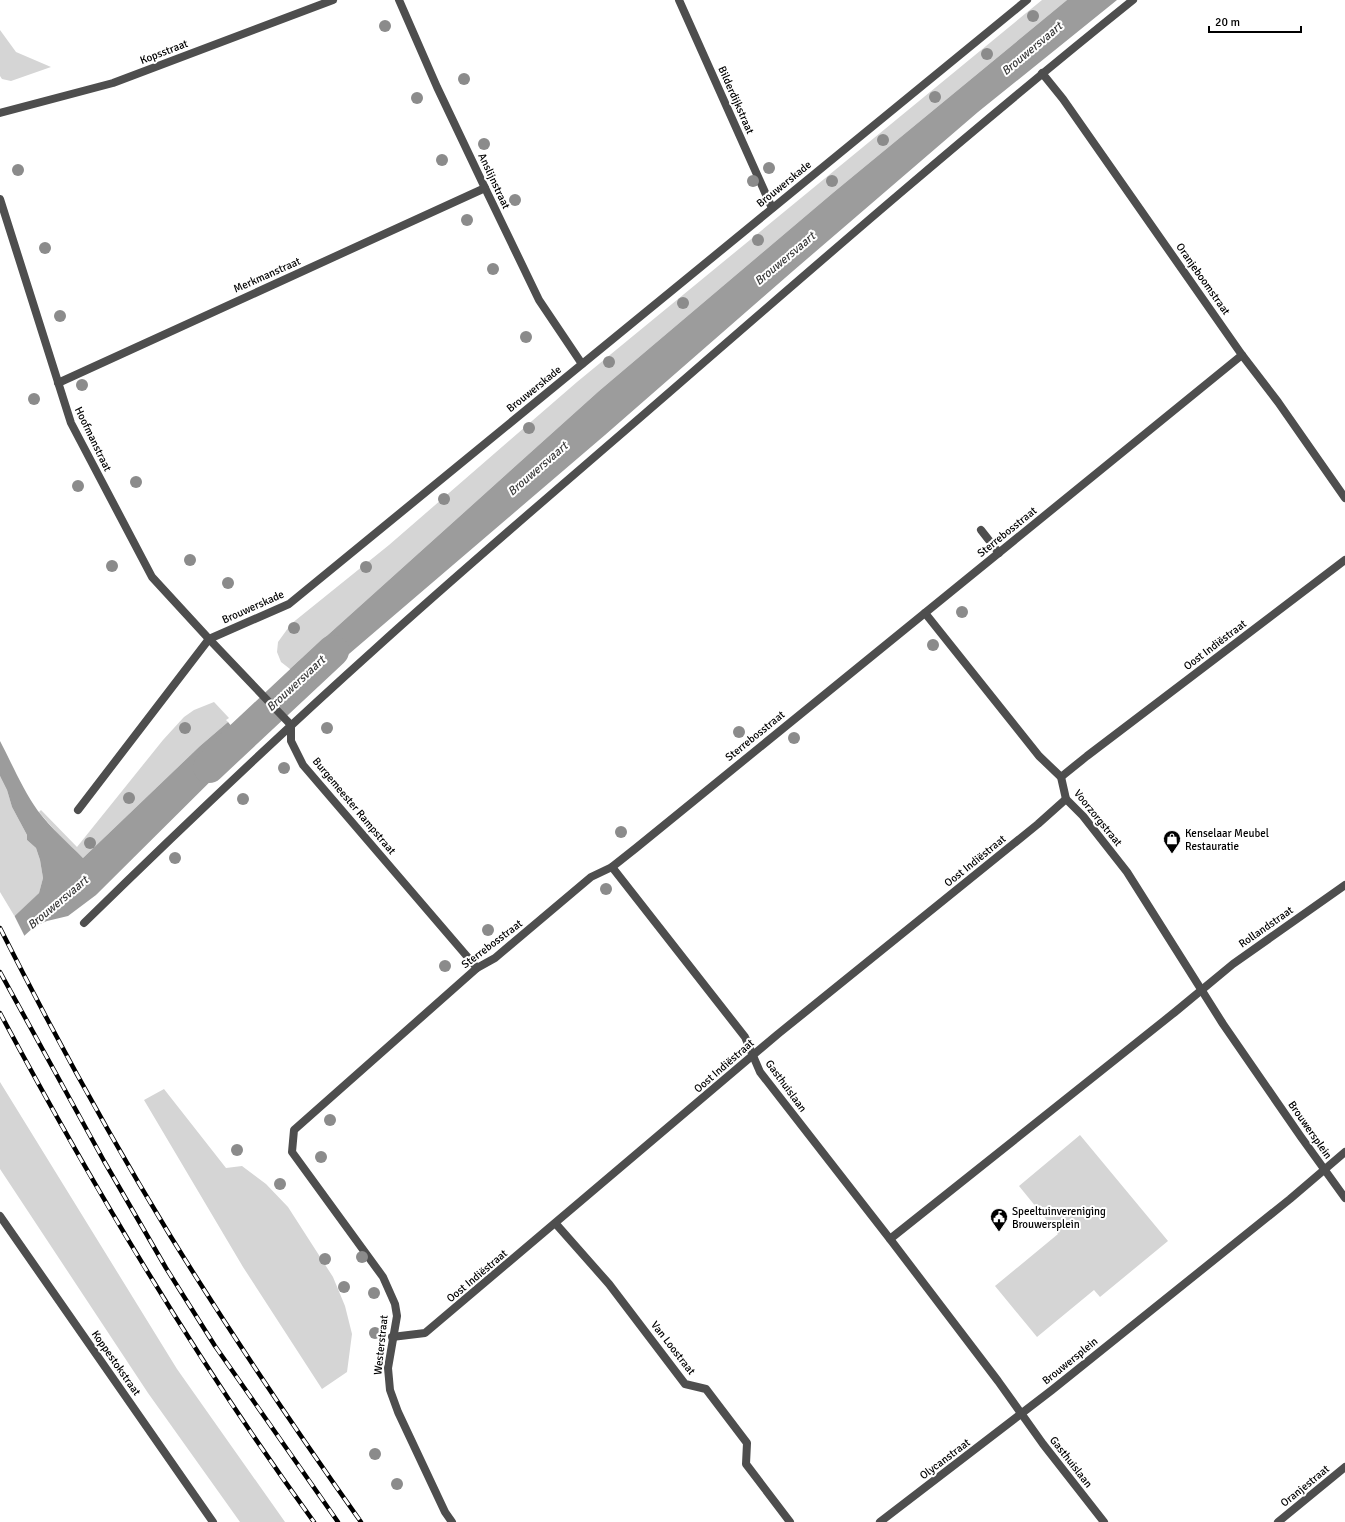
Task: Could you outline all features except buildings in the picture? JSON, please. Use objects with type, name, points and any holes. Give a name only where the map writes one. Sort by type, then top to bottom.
[{"type":"street","name":"Kopsstraat","points":[[0,113],[114,83],[333,0]]},
{"type":"street","name":"Anslijnstraat","points":[[400,0],[438,87],[539,300],[582,364]]},
{"type":"street","name":"Bilderdijkstraat","points":[[679,0],[772,208]]},
{"type":"street","name":"Brouwerskade","points":[[78,810],[209,639],[289,604],[1028,0]]},
{"type":"street","points":[[84,924],[157,852],[292,725],[444,588],[860,226],[1042,73],[1133,0]]},
{"type":"street","name":"Oranjeboomstraat","points":[[1042,73],[1063,99],[1242,355],[1278,402],[1345,498]]},
{"type":"street","name":"Merkmanstraat","points":[[58,383],[485,188]]},
{"type":"street","name":"Hoofmanstraat","points":[[0,199],[71,423],[152,577],[209,639]]},
{"type":"street","name":"Sterrebosstraat","points":[[293,1140],[294,1130],[311,1113],[477,968],[496,958],[591,877],[612,866],[1000,553],[1242,355]]},
{"type":"street","points":[[981,530],[1000,553]]},
{"type":"street","name":"Oost Indiëstraat","points":[[1061,777],[1345,560]]},
{"type":"street","points":[[926,613],[1039,756],[1061,777]]},
{"type":"street","points":[[209,639],[292,725]]},
{"type":"street","name":"Burgemeester Rampstraat","points":[[292,725],[291,740],[303,765],[477,968]]},
{"type":"street","name":"Voorzorgstraat","points":[[1061,777],[1066,799],[1083,816],[1127,872],[1202,989]]},
{"type":"street","name":"Oost Indiëstraat","points":[[392,1337],[425,1333],[556,1224],[753,1056],[1038,824],[1066,799]]},
{"type":"street","name":"Gasthuislaan","points":[[612,866],[745,1037],[764,1077],[890,1239]]},
{"type":"street","name":"Rollandstraat","points":[[1202,989],[1233,964],[1345,885]]},
{"type":"street","points":[[1022,1413],[890,1239],[1202,989]]},
{"type":"street","name":"Brouwersplein","points":[[1022,1413],[1325,1170],[1223,1024],[1202,989]]},
{"type":"street","name":"Westerstraat","points":[[293,1140],[292,1152],[388,1285],[396,1310],[388,1368],[390,1390],[393,1401],[445,1512],[452,1522]]},
{"type":"street","points":[[1345,1152],[1325,1170],[1345,1198]]},
{"type":"street","name":"Koppestokstraat","points":[[0,1216],[213,1522]]},
{"type":"street","name":"Van Loostraat","points":[[556,1224],[609,1284],[685,1384],[706,1389],[747,1442],[746,1464],[790,1522]]},
{"type":"street","name":"Gasthuislaan","points":[[1022,1413],[1043,1444],[1104,1522]]},
{"type":"street","name":"Olycanstraat","points":[[880,1522],[1022,1413]]},
{"type":"street","name":"Oranjestraat","points":[[1278,1522],[1345,1468]]},
{"type":"shaded area","points":[[1042,0],[1067,0],[834,192],[599,391],[290,669],[281,662],[277,652],[278,642],[291,624],[389,545],[577,382]]},
{"type":"shaded area","points":[[0,30],[16,52],[51,67],[11,81],[2,79],[0,76]]},
{"type":"shaded area","points":[[214,702],[229,718],[226,720],[228,722],[200,746],[83,858],[58,834],[39,812],[41,810],[77,847],[163,740],[184,717],[194,710]]},
{"type":"shaded area","points":[[0,776],[7,790],[12,807],[27,835],[27,840],[36,848],[43,878],[39,893],[15,917],[0,892]]},
{"type":"shaded area","points":[[0,1082],[177,1369],[285,1522],[240,1522],[148,1393],[0,1169]]},
{"type":"shaded area","points":[[164,1089],[226,1168],[242,1166],[266,1184],[288,1207],[333,1277],[345,1306],[352,1334],[347,1372],[322,1389],[243,1267],[144,1100]]},
{"type":"shaded area","points":[[1080,1135],[1168,1241],[1100,1297],[1094,1290],[1037,1337],[995,1286],[1058,1234],[1019,1186]]},
{"type":"water","points":[[1067,0],[1117,0],[978,112],[605,435],[308,689],[290,669],[599,391],[834,192]]},
{"type":"water","points":[[228,722],[247,745],[96,895],[68,916],[47,921],[35,926],[0,958],[0,930],[39,893],[43,878],[36,848],[27,840],[27,835],[12,807],[7,790],[0,776],[0,741],[23,786],[38,811],[83,858],[200,746]]},
{"type":"pier","points":[[14,915],[25,937],[0,960],[0,928]]},
{"type":"waterway","name":"Brouwersvaart","points":[[209,767],[333,651]]},
{"type":"railway","points":[[0,928],[40,1007],[82,1084],[171,1237],[264,1381],[361,1522]]},
{"type":"railway","points":[[0,972],[104,1161],[166,1268],[215,1346],[338,1522]]},
{"type":"railway","points":[[0,1013],[72,1144],[148,1273],[228,1399],[314,1522]]},
{"type":"place","name":"Kenselaar Meubel Restauratie","points":[[1172,854]]},
{"type":"place","name":"Speeltuinvereniging Brouwersplein","points":[[999,1232]]}]
